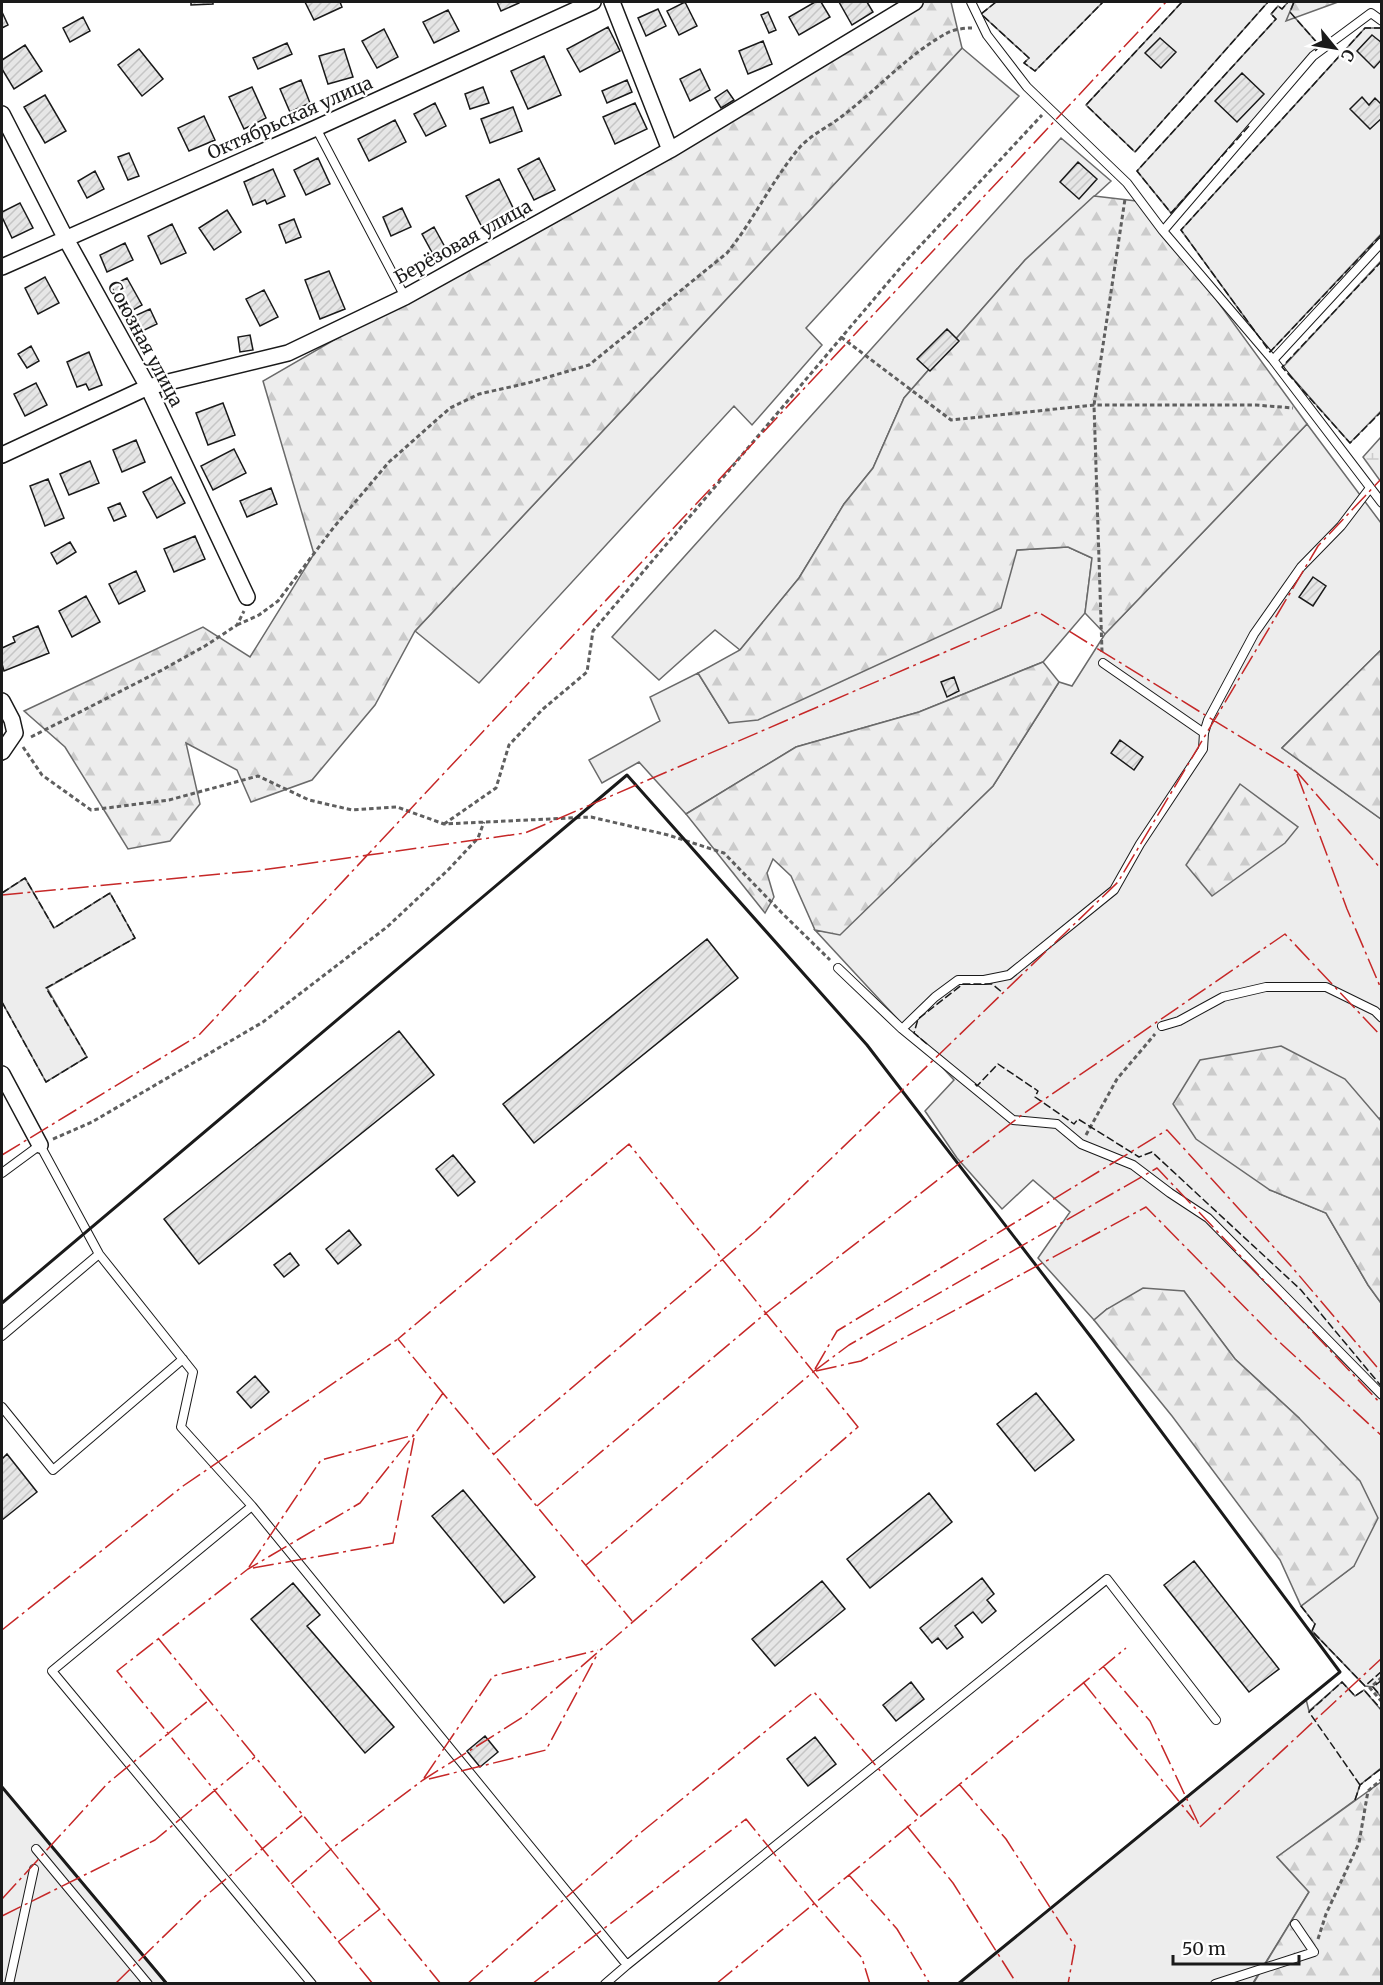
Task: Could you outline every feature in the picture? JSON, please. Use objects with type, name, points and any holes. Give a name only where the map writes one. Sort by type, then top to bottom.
[{"type":"street","name":"Октябрьская улица","points":[[2,267],[593,2]]},
{"type":"street","points":[[612,2],[670,150]]},
{"type":"street","name":"Берёзовая улица","points":[[2,455],[148,387],[288,353],[405,297],[670,150],[915,2]]},
{"type":"street","name":"Союзная улица","points":[[2,114],[66,239],[148,387],[247,597]]},
{"type":"street","points":[[2,702],[12,720],[18,738],[2,752]]},
{"type":"street","points":[[2,1074],[40,1145]]},
{"type":"lane","points":[[971,2],[987,35],[1027,87],[1127,183],[1163,231],[1273,360],[1382,503]]},
{"type":"lane","points":[[1163,231],[1313,56],[1371,13],[1382,21]]},
{"type":"lane","points":[[316,128],[405,297]]},
{"type":"lane","points":[[1273,360],[1382,242]]},
{"type":"lane","points":[[902,1029],[935,997],[958,980],[984,980],[1009,975],[1114,890],[1140,844],[1203,749],[1208,720],[1254,634],[1301,567],[1341,526],[1370,488]]},
{"type":"lane","points":[[1103,663],[1204,733]]},
{"type":"lane","points":[[838,968],[902,1029],[1013,1120],[1057,1124],[1081,1144],[1133,1165],[1208,1218],[1382,1395]]},
{"type":"lane","points":[[1162,1026],[1179,1021],[1223,997],[1266,987],[1326,987],[1375,1011],[1382,1018]]},
{"type":"lane","points":[[2,1173],[40,1145],[99,1254],[193,1372],[181,1427],[252,1506],[627,1965]]},
{"type":"lane","points":[[2,1336],[99,1254]]},
{"type":"lane","points":[[2,1407],[53,1470],[183,1359]]},
{"type":"lane","points":[[252,1506],[52,1671],[312,1983]]},
{"type":"lane","points":[[604,1983],[1107,1579],[1216,1720]]},
{"type":"lane","points":[[36,1849],[148,1983]]},
{"type":"lane","points":[[9,1983],[34,1869]]},
{"type":"lane","points":[[1215,1983],[1314,1952],[1295,1924]]},
{"type":"path","points":[[838,968],[724,853],[668,835],[591,817],[444,824],[397,807],[352,810],[309,800],[258,776],[169,800],[91,810],[42,775],[18,738],[162,670],[237,625],[259,615],[278,601],[341,518],[389,462],[450,408],[479,394],[589,366],[727,253],[744,232],[786,165],[802,144],[849,110],[912,57],[951,30],[971,28],[987,35]]},
{"type":"path","points":[[444,824],[496,788],[509,745],[543,709],[587,672],[593,631],[907,260],[1049,108]]},
{"type":"path","points":[[1103,663],[1094,405],[1127,183]]},
{"type":"path","points":[[841,337],[951,420],[1094,405],[1256,405],[1311,409]]},
{"type":"path","points":[[237,625],[243,614],[247,597]]},
{"type":"path","points":[[40,1145],[92,1122],[263,1022],[387,927],[449,869],[478,838],[484,822]]},
{"type":"path","points":[[1081,1144],[1117,1079],[1162,1026]]},
{"type":"path","points":[[1382,1677],[1370,1688],[1382,1702]]},
{"type":"path","points":[[1314,1952],[1326,1914],[1359,1843],[1368,1791],[1382,1779]]},
{"type":"shaded area","points":[[996,2],[1103,2],[1035,71],[1024,63],[1029,58],[981,14]]},
{"type":"shaded area","points":[[1182,2],[1268,2],[1135,152],[1086,105]]},
{"type":"shaded area","points":[[1288,2],[1294,2],[1290,12],[1320,46],[1171,213],[1137,171],[1276,19],[1271,14],[1278,6],[1282,9]]},
{"type":"shaded area","points":[[1365,28],[1381,28],[1381,234],[1270,352],[1181,230]]},
{"type":"shaded area","points":[[962,48],[1019,96],[806,328],[822,345],[752,425],[734,406],[479,683],[415,631]]},
{"type":"shaded area","points":[[1061,138],[1111,181],[1025,260],[904,398],[873,468],[844,504],[799,578],[740,650],[715,630],[659,680],[612,637]]},
{"type":"shaded area","points":[[1381,261],[1381,411],[1350,443],[1283,367]]},
{"type":"shaded area","points":[[1307,424],[1381,523],[1381,650],[1282,748],[1381,819],[1381,1121],[1380,1118],[1270,1190],[1326,1213],[1381,1303],[1381,1697],[1373,1687],[1365,1686],[1312,1631],[1315,1624],[1301,1606],[1354,1566],[1299,1418],[1235,1359],[1184,1291],[1107,1309],[1094,1320],[1038,1258],[1070,1212],[1033,1180],[1002,1209],[957,1158],[925,1111],[954,1080],[815,930],[840,934],[993,786],[1059,682],[1072,686],[1105,634]]},
{"type":"shaded area","points":[[1068,547],[1092,558],[1085,613],[1043,662],[919,712],[796,747],[686,814],[639,762],[602,783],[589,760],[660,721],[650,697],[698,673],[729,723],[1017,550]]},
{"type":"shaded area","points":[[25,878],[54,928],[110,893],[135,938],[47,988],[87,1057],[46,1082],[2,1002],[2,893]]},
{"type":"shaded area","points":[[1342,1682],[1355,1696],[1364,1690],[1381,1710],[1381,1768],[1360,1785],[1355,1800],[1277,1857],[1309,1892],[1253,1983],[958,1984],[1306,1699],[1309,1711]]},
{"type":"shaded area","points":[[2,1787],[167,1983],[2,1983]]},
{"type":"green space","points":[[919,2],[951,2],[962,48],[415,631],[375,705],[312,780],[251,802],[237,770],[186,743],[200,804],[170,841],[128,849],[65,747],[24,711],[203,627],[250,657],[314,554],[263,381]]},
{"type":"green space","points":[[1294,2],[1338,2],[1286,21]]},
{"type":"green space","points":[[1094,196],[1145,202],[1307,424],[1105,634],[1085,613],[1092,558],[1068,547],[1017,550],[1001,608],[758,720],[729,723],[698,673],[740,650],[799,578],[844,504],[873,468],[904,398],[1025,260]]},
{"type":"green space","points":[[1381,437],[1381,482],[1363,457]]},
{"type":"green space","points":[[1381,650],[1381,819],[1282,748]]},
{"type":"green space","points":[[1043,662],[1059,682],[993,786],[840,935],[815,930],[791,876],[773,859],[767,873],[774,897],[765,913],[686,814],[796,747],[919,712]]},
{"type":"green space","points":[[1240,784],[1298,827],[1285,843],[1212,896],[1186,865]]},
{"type":"green space","points":[[1281,1046],[1345,1079],[1381,1121],[1381,1303],[1326,1213],[1270,1190],[1196,1139],[1173,1104],[1200,1060]]},
{"type":"green space","points":[[1143,1288],[1184,1291],[1235,1359],[1299,1418],[1360,1481],[1378,1518],[1354,1566],[1301,1606],[1280,1560],[1172,1416],[1094,1320],[1107,1309]]},
{"type":"green space","points":[[1381,1782],[1381,1983],[1253,1984],[1309,1892],[1277,1857]]},
{"type":"building","points":[[191,2],[213,2],[213,4],[191,5]]},
{"type":"building","points":[[305,2],[340,2],[342,7],[314,20]]},
{"type":"building","points":[[497,2],[519,2],[519,3],[501,11]]},
{"type":"building","points":[[685,2],[697,26],[679,35],[667,11]]},
{"type":"building","points":[[815,2],[821,2],[830,17],[799,35],[789,17]]},
{"type":"building","points":[[839,2],[867,2],[873,12],[852,25]]},
{"type":"building","points":[[658,9],[666,26],[646,36],[638,18]]},
{"type":"building","points":[[448,10],[459,31],[434,43],[423,22]]},
{"type":"building","points":[[2,12],[8,25],[2,28]]},
{"type":"building","points":[[768,12],[776,30],[769,33],[761,15]]},
{"type":"building","points":[[83,17],[90,31],[70,42],[63,28]]},
{"type":"building","points":[[608,27],[620,51],[580,72],[567,49]]},
{"type":"building","points":[[384,29],[398,57],[377,68],[362,41]]},
{"type":"building","points":[[1372,35],[1382,43],[1382,59],[1374,68],[1357,51]]},
{"type":"building","points":[[1160,38],[1176,52],[1161,68],[1145,53]]},
{"type":"building","points":[[763,41],[772,64],[748,74],[739,51]]},
{"type":"building","points":[[287,43],[292,54],[258,69],[253,58]]},
{"type":"building","points":[[25,45],[42,71],[14,89],[2,69],[2,60]]},
{"type":"building","points":[[139,49],[163,79],[142,96],[118,65]]},
{"type":"building","points":[[344,49],[353,77],[328,84],[319,56]]},
{"type":"building","points":[[544,56],[561,95],[528,109],[511,71]]},
{"type":"building","points":[[700,69],[710,90],[690,101],[680,79]]},
{"type":"building","points":[[1242,73],[1264,94],[1237,122],[1215,101]]},
{"type":"building","points":[[301,80],[310,103],[290,112],[280,89]]},
{"type":"building","points":[[627,80],[632,92],[607,103],[602,91]]},
{"type":"building","points":[[252,87],[266,118],[244,129],[229,97]]},
{"type":"building","points":[[483,87],[489,103],[470,109],[465,94]]},
{"type":"building","points":[[727,90],[734,100],[721,108],[715,98]]},
{"type":"building","points":[[45,95],[66,131],[45,143],[24,107]]},
{"type":"building","points":[[1362,97],[1369,105],[1375,98],[1382,105],[1382,118],[1370,129],[1350,109]]},
{"type":"building","points":[[435,103],[446,126],[426,136],[414,114]]},
{"type":"building","points":[[635,103],[647,129],[615,144],[603,117]]},
{"type":"building","points":[[513,107],[522,131],[490,143],[481,119]]},
{"type":"building","points":[[204,116],[215,140],[189,151],[178,128]]},
{"type":"building","points":[[395,120],[406,142],[369,161],[358,139]]},
{"type":"building","points":[[129,153],[139,176],[128,180],[118,157]]},
{"type":"building","points":[[318,158],[330,184],[306,195],[294,170]]},
{"type":"building","points":[[539,158],[555,190],[534,200],[518,169]]},
{"type":"building","points":[[1078,162],[1097,179],[1079,199],[1060,182]]},
{"type":"building","points":[[273,169],[285,196],[267,204],[265,200],[253,205],[244,182]]},
{"type":"building","points":[[95,171],[104,189],[87,198],[78,181]]},
{"type":"building","points":[[499,179],[517,216],[485,233],[466,196]]},
{"type":"building","points":[[20,203],[33,228],[12,238],[2,212]]},
{"type":"building","points":[[402,208],[411,227],[391,236],[383,217]]},
{"type":"building","points":[[227,210],[241,232],[214,250],[199,228]]},
{"type":"building","points":[[294,219],[301,237],[286,243],[279,225]]},
{"type":"building","points":[[172,224],[186,253],[161,264],[148,236]]},
{"type":"building","points":[[434,227],[446,249],[434,256],[422,234]]},
{"type":"building","points":[[125,243],[133,260],[107,272],[100,255]]},
{"type":"building","points":[[329,271],[345,309],[320,319],[305,280]]},
{"type":"building","points":[[45,277],[59,303],[38,314],[25,288]]},
{"type":"building","points":[[127,278],[142,305],[126,314],[111,286]]},
{"type":"building","points":[[264,290],[278,317],[260,326],[246,299]]},
{"type":"building","points":[[150,309],[157,324],[136,334],[128,319]]},
{"type":"building","points":[[947,329],[959,341],[930,371],[917,359]]},
{"type":"building","points":[[250,335],[253,350],[240,352],[238,337]]},
{"type":"building","points":[[31,346],[39,361],[27,368],[18,354]]},
{"type":"building","points":[[89,352],[102,385],[89,390],[86,384],[77,387],[67,362]]},
{"type":"building","points":[[36,383],[47,405],[25,416],[14,394]]},
{"type":"building","points":[[223,403],[235,435],[208,445],[196,413]]},
{"type":"building","points":[[136,440],[145,462],[122,472],[113,450]]},
{"type":"building","points":[[234,449],[246,473],[213,490],[201,466]]},
{"type":"building","points":[[90,461],[99,483],[69,495],[60,474]]},
{"type":"building","points":[[171,477],[185,503],[157,518],[143,492]]},
{"type":"building","points":[[48,479],[64,518],[45,526],[30,486]]},
{"type":"building","points":[[271,488],[277,504],[247,517],[240,501]]},
{"type":"building","points":[[120,503],[126,516],[114,521],[108,508]]},
{"type":"building","points":[[195,536],[205,559],[174,572],[164,549]]},
{"type":"building","points":[[70,542],[76,552],[57,564],[51,553]]},
{"type":"building","points":[[136,571],[145,591],[119,604],[109,584]]},
{"type":"building","points":[[1313,577],[1326,586],[1313,606],[1299,597]]},
{"type":"building","points":[[86,596],[100,622],[72,637],[59,611]]},
{"type":"building","points":[[38,626],[49,653],[4,671],[2,648],[15,642],[13,637]]},
{"type":"building","points":[[954,677],[959,691],[947,697],[941,682]]},
{"type":"building","points":[[1120,740],[1143,757],[1134,770],[1111,753]]},
{"type":"building","points":[[707,939],[738,978],[534,1143],[503,1104]]},
{"type":"building","points":[[399,1031],[434,1075],[199,1264],[164,1219]]},
{"type":"building","points":[[453,1155],[475,1182],[458,1196],[436,1169]]},
{"type":"building","points":[[349,1230],[361,1245],[338,1264],[326,1249]]},
{"type":"building","points":[[290,1253],[299,1265],[284,1277],[274,1265]]},
{"type":"building","points":[[255,1376],[269,1392],[251,1408],[237,1392]]},
{"type":"building","points":[[1036,1393],[1074,1440],[1035,1471],[997,1424]]},
{"type":"building","points":[[7,1454],[37,1492],[2,1520],[2,1459]]},
{"type":"building","points":[[463,1490],[535,1577],[504,1603],[432,1516]]},
{"type":"building","points":[[929,1493],[952,1522],[870,1588],[847,1559]]},
{"type":"building","points":[[1194,1561],[1279,1669],[1249,1692],[1164,1585]]},
{"type":"building","points":[[982,1578],[994,1594],[987,1600],[996,1611],[982,1623],[973,1612],[955,1626],[963,1637],[947,1649],[938,1638],[932,1643],[920,1628]]},
{"type":"building","points":[[822,1581],[845,1609],[775,1666],[752,1639]]},
{"type":"building","points":[[293,1583],[320,1615],[307,1626],[394,1727],[365,1753],[251,1619]]},
{"type":"building","points":[[911,1682],[924,1699],[896,1721],[883,1705]]},
{"type":"building","points":[[485,1736],[498,1752],[480,1767],[467,1751]]},
{"type":"building","points":[[815,1737],[836,1764],[808,1786],[787,1759]]},
{"type":"fence","points":[[996,2],[981,14],[1029,58],[1024,63],[1035,71],[1103,2]]},
{"type":"fence","points":[[1182,2],[1086,105],[1135,152],[1268,2]]},
{"type":"fence","points":[[1249,126],[1171,213],[1137,171],[1276,19],[1271,14],[1278,6],[1282,9],[1288,2]]},
{"type":"fence","points":[[1294,2],[1290,12],[1320,46],[1314,52]]},
{"type":"fence","points":[[1382,28],[1365,28],[1181,230],[1270,352],[1382,234]]},
{"type":"fence","points":[[1382,261],[1282,367],[1350,443],[1382,411]]},
{"type":"fence","points":[[2,893],[25,878],[54,928],[110,893],[135,938],[46,988],[87,1057],[46,1082],[2,1002]]},
{"type":"fence","points":[[927,1044],[914,1033],[918,1019],[963,984],[992,984],[1003,993]]},
{"type":"fence","points":[[975,1084],[977,1086],[998,1064],[1038,1091],[1035,1097],[1074,1124],[1078,1119],[1139,1157],[1152,1152],[1301,1290],[1382,1387]]},
{"type":"fence","points":[[1301,1606],[1315,1624],[1312,1631],[1365,1686],[1382,1671]]},
{"type":"fence","points":[[1382,1680],[1373,1687],[1382,1697]]},
{"type":"fence","points":[[1360,1785],[1309,1712],[1342,1682],[1355,1696],[1364,1690],[1382,1710]]},
{"type":"fence","points":[[1355,1800],[1360,1785],[1382,1768]]},
{"type":"wall","points":[[2,1303],[627,775],[867,1045],[1094,1341],[1340,1672],[958,1984]]},
{"type":"wall","points":[[2,1787],[167,1984]]},
{"type":"power","points":[[2,1155],[199,1035],[1166,2]]},
{"type":"power","points":[[494,1454],[756,1231],[1118,882],[1318,546],[1382,478]]},
{"type":"power","points":[[2,895],[262,870],[525,833],[1038,612],[1296,771],[1382,870]]},
{"type":"power","points":[[1297,774],[1347,909],[1382,991]]},
{"type":"power","points":[[537,1506],[766,1313],[1023,1114],[1285,934],[1382,1037]]},
{"type":"power","points":[[815,1369],[837,1331],[1167,1130],[1291,1266],[1382,1373]]},
{"type":"power","points":[[291,1884],[331,1849],[423,1780],[523,1717],[858,1427],[629,1144],[398,1339],[632,1621]]},
{"type":"power","points":[[586,1565],[813,1372],[849,1345],[1157,1168],[1382,1405]]},
{"type":"power","points":[[816,1371],[861,1361],[1146,1207],[1275,1338],[1382,1436]]},
{"type":"power","points":[[2,1630],[183,1486],[398,1339]]},
{"type":"power","points":[[373,1984],[117,1671],[248,1569],[360,1503],[414,1435],[443,1393]]},
{"type":"power","points":[[249,1567],[321,1460],[414,1435]]},
{"type":"power","points":[[253,1568],[393,1543],[414,1438]]},
{"type":"power","points":[[158,1638],[441,1984]]},
{"type":"power","points":[[716,1984],[1126,1648]]},
{"type":"power","points":[[424,1778],[493,1676],[598,1650]]},
{"type":"power","points":[[429,1779],[546,1750],[598,1653]]},
{"type":"power","points":[[1200,1827],[1382,1658]]},
{"type":"power","points":[[1103,1666],[1150,1721],[1200,1827]]},
{"type":"power","points":[[1083,1682],[1194,1820]]},
{"type":"power","points":[[467,1984],[639,1834],[814,1692],[919,1817]]},
{"type":"power","points":[[2,1899],[108,1783],[209,1700]]},
{"type":"power","points":[[2,1916],[155,1840],[255,1757]]},
{"type":"power","points":[[959,1784],[1006,1839],[1075,1946],[1068,1984]]},
{"type":"power","points":[[115,1984],[203,1898],[303,1815]]},
{"type":"power","points":[[532,1984],[746,1819],[862,1958],[870,1984]]},
{"type":"power","points":[[907,1826],[953,1883],[1017,1984]]},
{"type":"power","points":[[849,1875],[897,1929],[930,1984]]},
{"type":"power","points":[[338,1942],[380,1909]]}]
